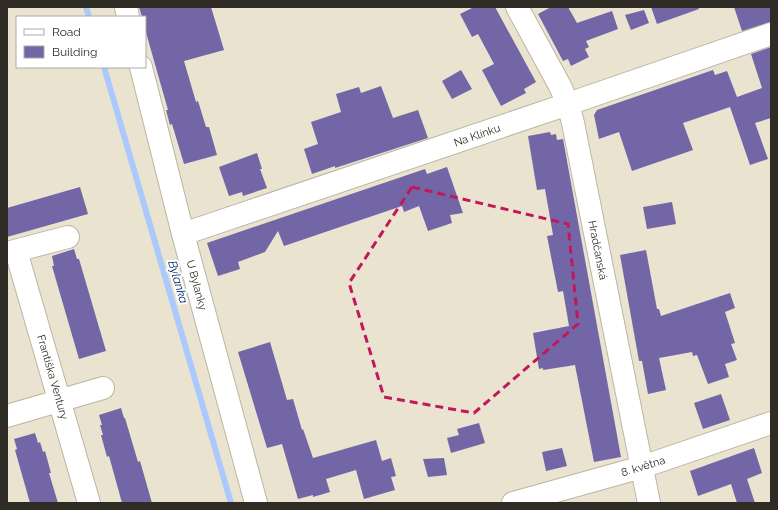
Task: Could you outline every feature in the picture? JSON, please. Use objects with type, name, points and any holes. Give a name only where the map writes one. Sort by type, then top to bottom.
[{"type":"street","name":"Hradčanská","points":[[517,7],[568,104],[649,503]]},
{"type":"street","name":"Na Klínku","points":[[183,234],[771,34]]},
{"type":"street","name":"U Bylanky","points":[[141,68],[183,234],[256,503]]},
{"type":"street","name":"Františka Ventury","points":[[68,237],[12,252],[60,401],[90,503]]},
{"type":"street","points":[[7,416],[103,388]]},
{"type":"street","name":"8. května","points":[[513,503],[642,467],[771,423]]},
{"type":"highlighted area","points":[[412,187],[568,224],[578,324],[474,413],[384,397],[349,283]]},
{"type":"building","points":[[139,7],[211,7],[224,50],[184,61],[196,102],[198,101],[206,127],[209,127],[217,155],[184,164],[172,124],[170,125],[166,110],[168,110],[146,33],[146,16],[142,16]]},
{"type":"building","points":[[474,7],[495,7],[536,82],[524,89],[526,93],[501,106],[482,70],[494,64],[478,34],[472,37],[460,14]]},
{"type":"building","points":[[551,7],[568,7],[577,23],[612,11],[618,29],[586,41],[589,47],[585,49],[589,57],[571,66],[568,59],[563,61],[538,14]]},
{"type":"building","points":[[651,7],[698,7],[699,9],[657,24]]},
{"type":"building","points":[[734,7],[771,7],[771,22],[742,31]]},
{"type":"building","points":[[644,10],[649,23],[631,30],[625,15]]},
{"type":"building","points":[[771,47],[771,118],[755,123],[768,159],[750,165],[730,107],[683,123],[693,150],[632,171],[619,132],[599,139],[594,115],[597,110],[713,70],[715,75],[727,71],[737,97],[762,88],[751,54]]},
{"type":"building","points":[[461,70],[472,89],[452,99],[442,81]]},
{"type":"building","points":[[381,86],[393,118],[418,110],[428,138],[312,174],[304,149],[318,144],[311,122],[341,112],[336,94],[359,87],[361,93]]},
{"type":"building","points":[[550,132],[551,135],[556,134],[557,140],[563,139],[621,457],[594,462],[575,365],[543,370],[543,368],[539,369],[533,333],[569,326],[563,291],[558,292],[547,236],[553,235],[545,189],[537,190],[528,136]]},
{"type":"building","points":[[257,153],[262,169],[260,169],[267,188],[243,196],[242,192],[229,196],[219,167]]},
{"type":"building","points":[[447,167],[463,213],[450,215],[452,223],[428,231],[419,206],[404,212],[402,206],[284,246],[278,231],[265,252],[238,262],[240,269],[218,276],[207,243],[425,169],[427,174]]},
{"type":"building","points":[[80,187],[88,214],[7,237],[7,208]]},
{"type":"building","points":[[672,202],[676,224],[647,229],[643,207]]},
{"type":"building","points":[[74,249],[77,259],[79,259],[106,351],[79,359],[52,266],[54,266],[52,256]]},
{"type":"building","points":[[646,250],[657,309],[659,309],[661,316],[730,293],[735,308],[725,312],[735,343],[731,344],[737,360],[725,364],[729,377],[708,384],[697,355],[693,356],[692,352],[659,358],[666,390],[648,394],[642,361],[639,361],[620,255]]},
{"type":"building","points":[[270,342],[287,400],[293,399],[302,430],[303,429],[313,458],[376,440],[382,461],[391,458],[396,476],[391,477],[395,490],[364,499],[356,470],[326,479],[330,492],[313,497],[313,495],[298,499],[282,444],[267,448],[238,352]]},
{"type":"building","points":[[721,394],[730,420],[703,429],[694,403]]},
{"type":"building","points":[[121,408],[138,462],[140,461],[152,503],[122,503],[109,456],[107,457],[101,435],[103,435],[99,415]]},
{"type":"building","points":[[479,423],[485,443],[451,453],[447,438],[459,435],[457,429]]},
{"type":"building","points":[[35,433],[43,452],[45,451],[51,473],[49,473],[58,503],[30,503],[15,450],[17,449],[14,439]]},
{"type":"building","points":[[562,448],[567,466],[546,471],[542,452]]},
{"type":"building","points":[[754,448],[762,473],[747,479],[755,503],[737,503],[731,484],[698,496],[690,471]]},
{"type":"building","points":[[444,458],[447,475],[428,477],[423,459]]},
{"type":"waterway","name":"Bylanka","points":[[86,7],[89,16]]},
{"type":"waterway","name":"Bylanka","points":[[104,68],[231,503]]}]
